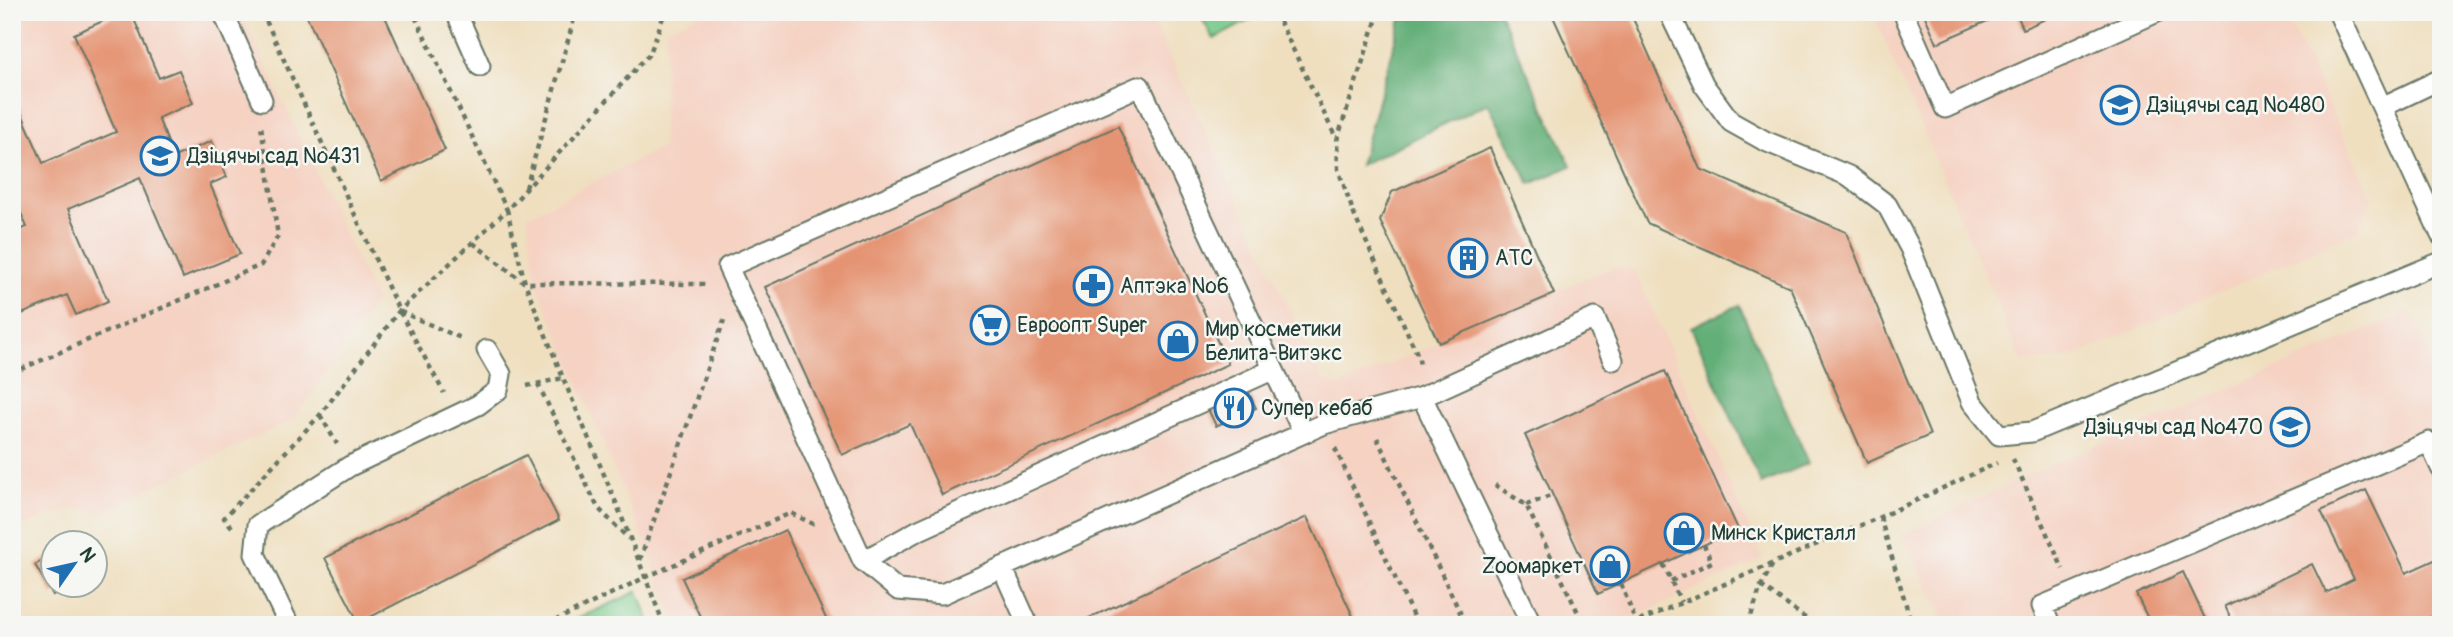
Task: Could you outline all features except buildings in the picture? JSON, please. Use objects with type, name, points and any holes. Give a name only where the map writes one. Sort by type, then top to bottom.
[{"type":"lane","points":[[223,12],[262,100]]},
{"type":"lane","points":[[456,12],[480,65]]},
{"type":"lane","points":[[1669,12],[1704,85],[1731,122],[1765,141],[1849,176],[1887,205],[1910,248],[1972,402],[1999,435],[2032,432],[2441,262]]},
{"type":"lane","points":[[1903,12],[1945,108],[2157,12]]},
{"type":"lane","points":[[2338,12],[2441,235]]},
{"type":"lane","points":[[2382,107],[2441,79]]},
{"type":"lane","points":[[1303,432],[1140,86],[728,267],[859,553],[898,590],[942,594],[1303,432],[1422,397],[1595,318],[1613,360]]},
{"type":"lane","points":[[289,625],[255,554],[258,525],[349,466],[478,405],[498,390],[501,374],[487,349]]},
{"type":"lane","points":[[859,553],[917,531],[1272,370]]},
{"type":"lane","points":[[1422,397],[1532,625]]},
{"type":"lane","points":[[2050,625],[2042,606],[2429,442],[2441,468]]},
{"type":"lane","points":[[1002,567],[1028,625]]},
{"type":"path","points":[[262,12],[399,311],[456,415]]},
{"type":"path","points":[[413,12],[507,210],[525,283],[664,625]]},
{"type":"path","points":[[526,188],[576,12]]},
{"type":"path","points":[[255,554],[225,518],[320,415],[399,311],[507,210],[650,53],[665,12]]},
{"type":"path","points":[[1275,12],[1338,140]]},
{"type":"path","points":[[1379,12],[1338,140],[1338,169],[1355,217],[1419,358],[1422,397]]},
{"type":"path","points":[[12,373],[261,265],[278,236],[258,108],[262,100]]},
{"type":"path","points":[[473,243],[525,283]]},
{"type":"path","points":[[640,561],[736,284]]},
{"type":"path","points":[[399,311],[487,349]]},
{"type":"path","points":[[498,390],[562,378]]},
{"type":"path","points":[[538,384],[598,508],[632,542]]},
{"type":"path","points":[[1364,412],[1466,625]]},
{"type":"path","points":[[1324,424],[1417,625]]},
{"type":"path","points":[[2012,457],[2074,592]]},
{"type":"path","points":[[1630,625],[2000,462]]},
{"type":"path","points":[[1462,481],[1496,485],[1526,505],[1584,625]]},
{"type":"path","points":[[1526,505],[1553,495]]},
{"type":"path","points":[[546,625],[646,577],[792,513],[859,553]]},
{"type":"path","points":[[1880,517],[1912,625]]},
{"type":"path","points":[[1671,581],[1712,562],[1704,545]]},
{"type":"path","points":[[1558,573],[1583,561]]},
{"type":"path","points":[[1748,625],[1761,586],[1774,561]]},
{"type":"path","points":[[1663,564],[1681,602]]},
{"type":"path","points":[[1620,584],[1637,622]]},
{"type":"path","points":[[1761,586],[1815,625]]},
{"type":"shaded area","name":"Дзіцячы сад №431","points":[[12,12],[241,12],[376,301],[294,419],[98,514],[73,508],[12,530]]},
{"type":"shaded area","points":[[704,12],[943,12],[945,15],[951,12],[1149,12],[1324,382],[1341,385],[1612,267],[1635,270],[1763,559],[1615,625],[676,625],[653,563],[536,282],[527,216],[662,147],[666,29]]},
{"type":"shaded area","name":"Дзіцячы сад №480","points":[[1872,12],[2285,12],[2372,197],[2357,231],[2073,357],[2022,363]]},
{"type":"shaded area","name":"Дзіцячы сад №470","points":[[2410,311],[2441,376],[2441,625],[1947,625],[1902,535],[2021,478]]},
{"type":"green space","points":[[1198,12],[1265,12],[1214,39]]},
{"type":"green space","points":[[1403,12],[1499,12],[1571,166],[1530,184],[1488,103],[1360,165]]},
{"type":"green space","points":[[1739,305],[1809,463],[1761,484],[1691,327]]},
{"type":"green space","points":[[638,591],[651,625],[564,625]]},
{"type":"place","name":"Дзіцячы сад №480","points":[[2120,105]]},
{"type":"place","name":"Дзіцячы сад №431","points":[[160,156]]},
{"type":"place","name":"АТС","points":[[1468,258]]},
{"type":"place","name":"Аптэка №6","points":[[1093,286]]},
{"type":"place","name":"Евроопт Super","points":[[990,325]]},
{"type":"place","name":"Мир косметики Белита-Витэкс","points":[[1178,341]]},
{"type":"place","name":"Супер кебаб","points":[[1234,408]]},
{"type":"place","name":"Дзіцячы сад №470","points":[[2290,427]]},
{"type":"place","name":"Минск Кристалл","points":[[1684,533]]},
{"type":"place","name":"Zooмаркет","points":[[1610,566]]}]
